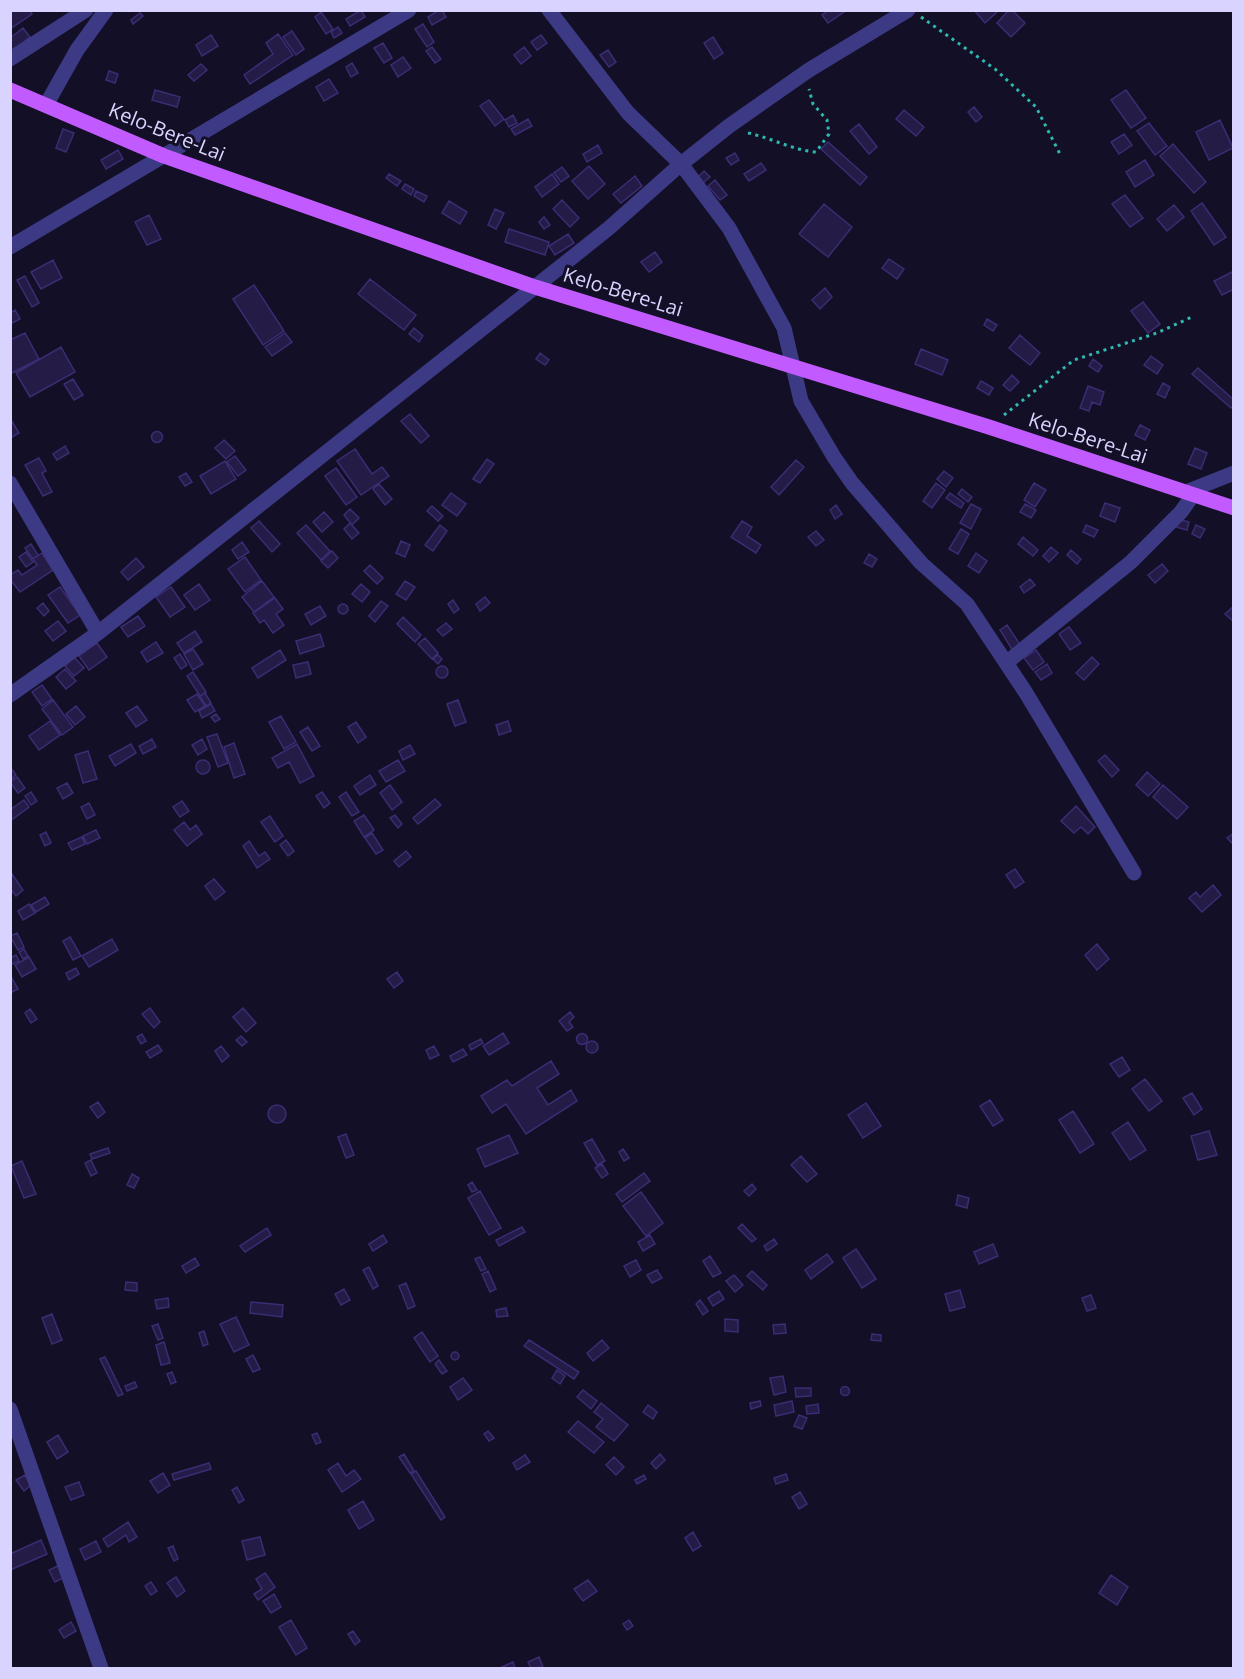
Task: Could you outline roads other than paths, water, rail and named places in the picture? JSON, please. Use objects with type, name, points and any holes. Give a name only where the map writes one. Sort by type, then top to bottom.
[{"type":"main road","name":"Kelo-Bere-Lai","points":[[10,90],[164,156],[535,287],[989,427],[1233,508]]},
{"type":"street","points":[[10,59],[87,10]]},
{"type":"street","points":[[46,105],[77,50],[106,10]]},
{"type":"street","points":[[10,247],[408,10]]},
{"type":"street","points":[[549,10],[628,113],[681,164],[735,238],[784,328],[801,400],[834,457],[852,483],[921,563],[967,604],[1026,693],[1134,873]]},
{"type":"street","points":[[10,695],[98,633],[609,228],[681,164],[729,126],[809,70],[913,13]]},
{"type":"street","points":[[1006,663],[1131,562],[1181,512],[1189,494],[1233,473]]},
{"type":"street","points":[[10,483],[98,633]]},
{"type":"street","points":[[10,1408],[101,1668]]}]
